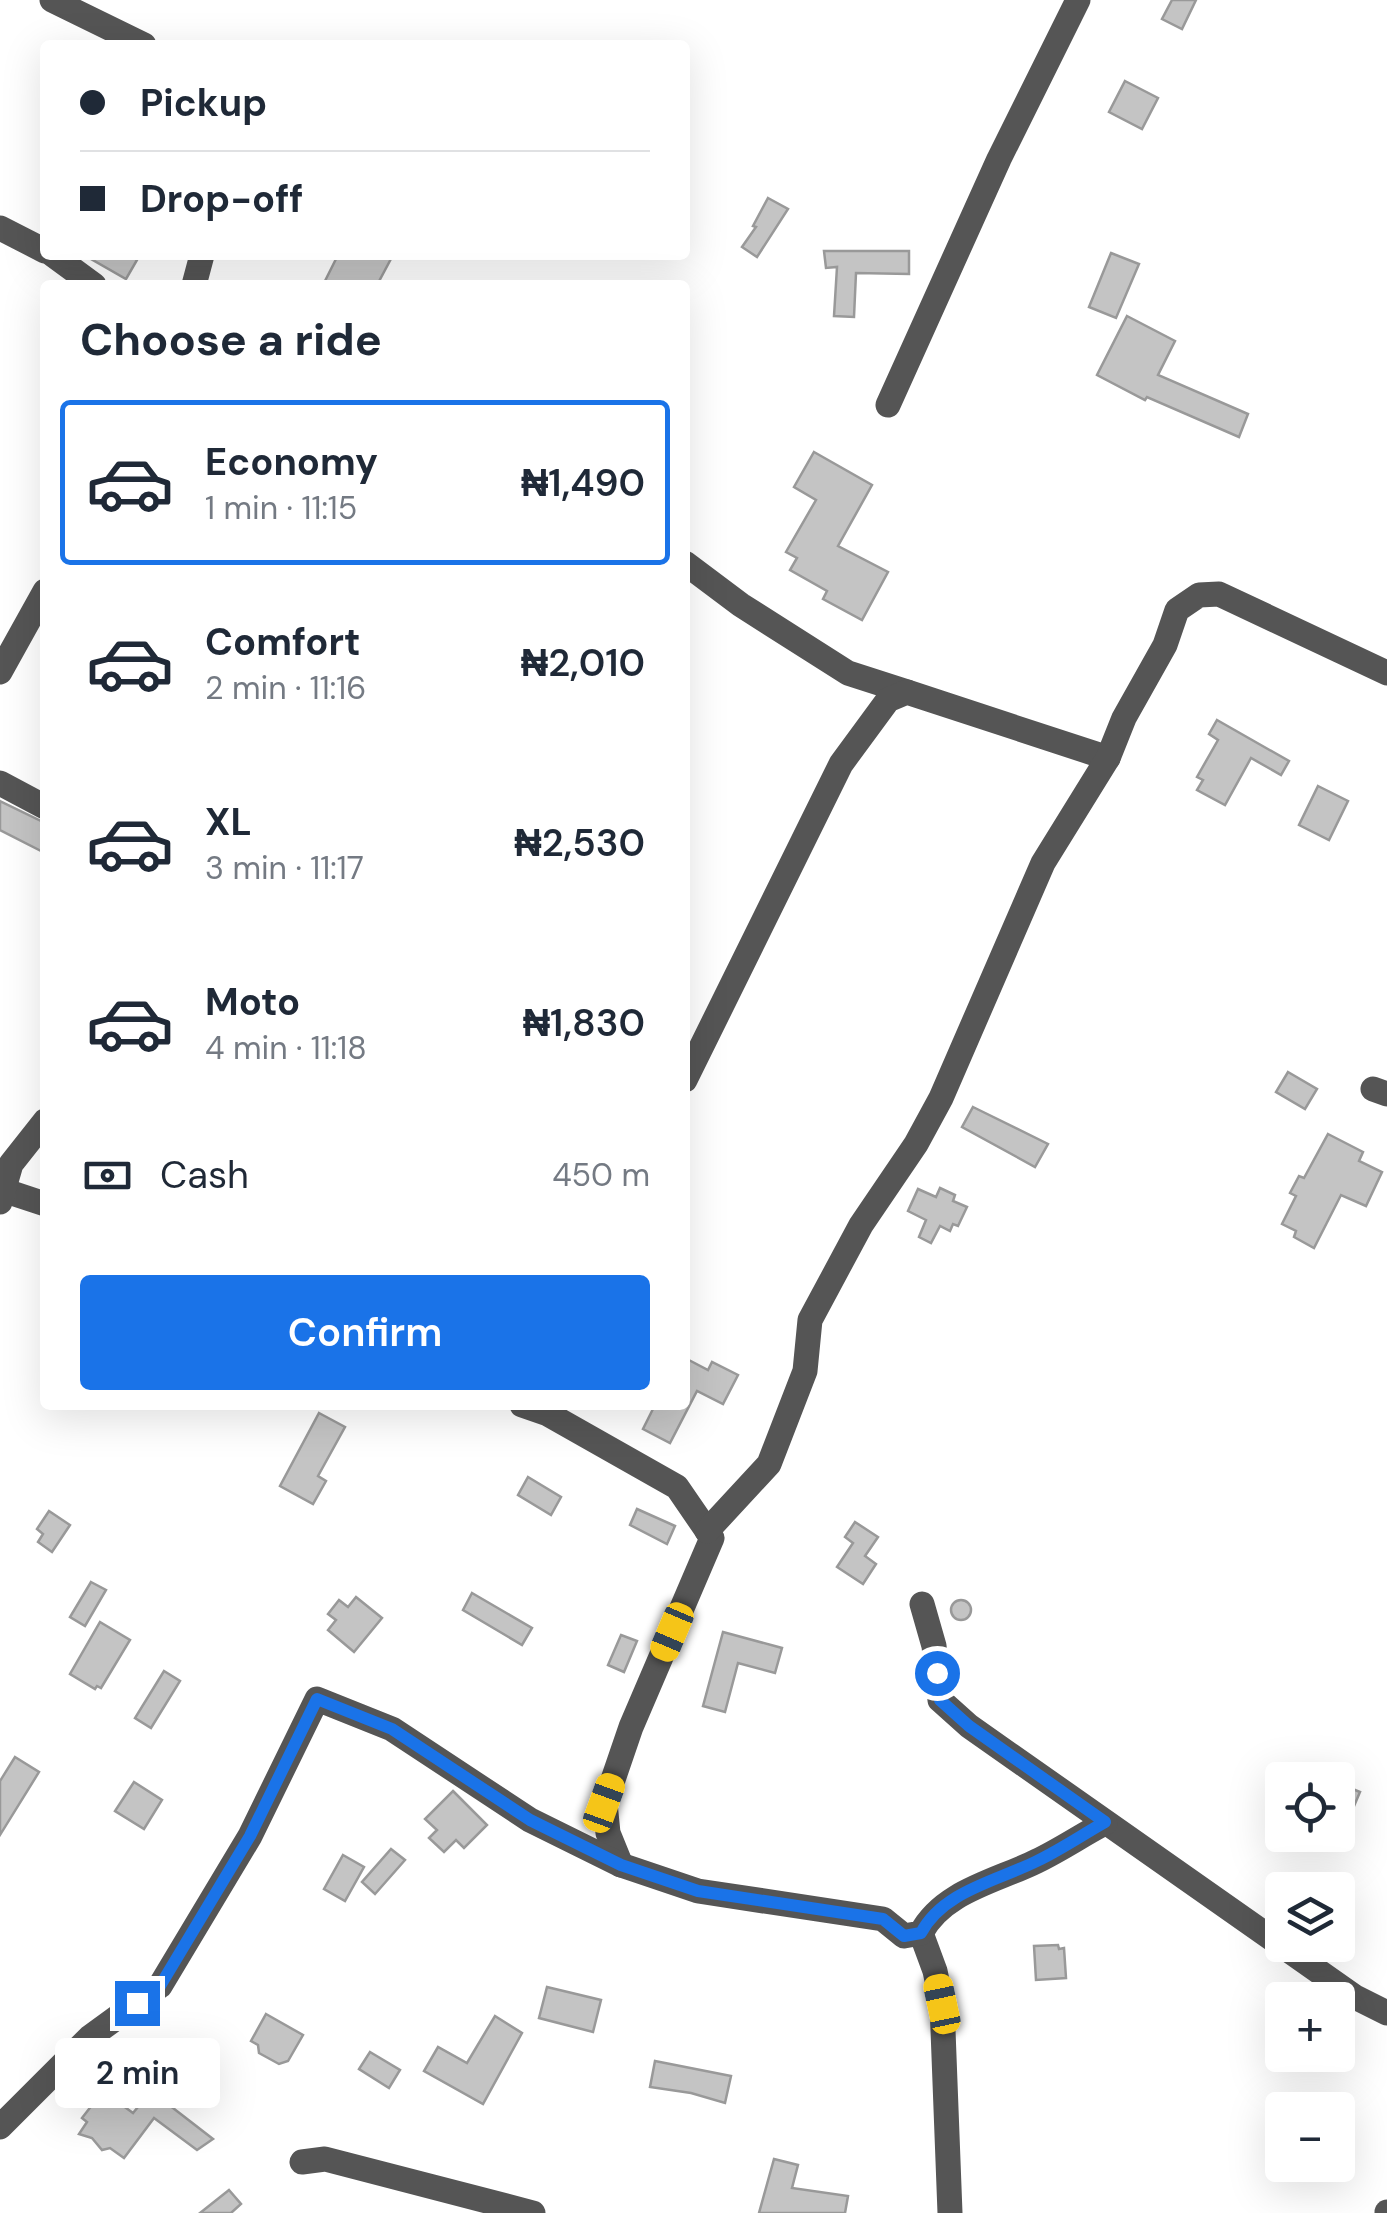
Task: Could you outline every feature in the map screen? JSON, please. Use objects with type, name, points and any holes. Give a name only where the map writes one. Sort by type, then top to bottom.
[{"type":"street","points":[[52,0],[134,40]]},
{"type":"street","points":[[888,405],[999,159],[1078,0]]},
{"type":"street","points":[[0,228],[40,248]]},
{"type":"street","points":[[60,260],[87,280]]},
{"type":"street","points":[[690,567],[848,673],[1108,758]]},
{"type":"street","points":[[707,1531],[769,1464],[805,1371],[810,1320],[862,1225],[916,1144],[941,1098],[1042,862],[1108,758],[1124,718],[1165,644],[1177,610],[1199,595],[1219,594],[1387,673]]},
{"type":"street","points":[[0,672],[40,601]]},
{"type":"street","points":[[690,1070],[841,764],[888,700],[907,692]]},
{"type":"street","points":[[0,783],[40,803]]},
{"type":"street","points":[[40,1126],[11,1164],[2,1196],[40,1203]]},
{"type":"street","points":[[538,1410],[677,1488],[712,1538],[631,1727],[604,1803],[608,1833],[621,1865]]},
{"type":"street","points":[[922,1604],[934,1646],[940,1700],[969,1726],[1354,1997],[1387,2013]]},
{"type":"street","points":[[0,2127],[90,2036],[160,1986],[250,1836],[317,1699],[392,1729],[530,1820],[621,1865],[698,1891],[883,1919],[904,1936],[921,1933]]},
{"type":"street","points":[[921,1933],[930,1917],[975,1886],[1036,1862],[1105,1822]]},
{"type":"street","points":[[921,1933],[942,2004],[950,2213]]},
{"type":"street","points":[[302,2162],[325,2159],[533,2213]]},
{"type":"building","points":[[1172,0],[1196,0],[1182,29],[1162,19]]},
{"type":"building","points":[[1125,81],[1158,98],[1142,129],[1109,112]]},
{"type":"building","points":[[768,198],[788,209],[757,257],[742,247]]},
{"type":"building","points":[[824,251],[909,251],[909,274],[856,273],[854,317],[834,316],[837,267],[826,268]]},
{"type":"building","points":[[1111,253],[1139,264],[1116,318],[1089,307]]},
{"type":"building","points":[[93,260],[137,260],[126,279]]},
{"type":"building","points":[[336,260],[390,260],[380,280],[326,280]]},
{"type":"building","points":[[1127,316],[1175,341],[1158,375],[1248,414],[1239,437],[1147,397],[1145,400],[1097,375]]},
{"type":"building","points":[[814,452],[872,485],[838,546],[888,572],[862,620],[823,599],[827,591],[790,570],[797,558],[786,552],[816,500],[794,487]]},
{"type":"building","points":[[1217,720],[1289,761],[1281,775],[1251,758],[1225,805],[1197,790],[1203,780],[1197,777],[1218,740],[1209,734]]},
{"type":"building","points":[[1318,786],[1348,801],[1329,840],[1299,825]]},
{"type":"building","points":[[0,801],[40,821],[40,850],[0,830]]},
{"type":"building","points":[[1288,1072],[1317,1089],[1305,1109],[1276,1092]]},
{"type":"building","points":[[973,1107],[1048,1144],[1035,1167],[962,1127]]},
{"type":"building","points":[[1328,1134],[1363,1152],[1359,1161],[1382,1172],[1366,1206],[1341,1195],[1314,1248],[1294,1237],[1296,1231],[1282,1224],[1296,1196],[1290,1193],[1299,1176],[1304,1178]]},
{"type":"building","points":[[940,1188],[955,1195],[953,1201],[967,1207],[958,1226],[953,1224],[950,1231],[940,1226],[931,1243],[919,1237],[926,1220],[908,1211],[918,1189],[936,1197]]},
{"type":"building","points":[[690,1361],[708,1370],[712,1362],[738,1375],[723,1404],[697,1391],[690,1404]]},
{"type":"building","points":[[652,1410],[687,1410],[670,1443],[643,1429]]},
{"type":"building","points":[[319,1413],[345,1427],[318,1476],[326,1481],[313,1504],[280,1486]]},
{"type":"building","points":[[528,1477],[561,1497],[551,1515],[518,1495]]},
{"type":"building","points":[[637,1509],[675,1526],[667,1544],[630,1525]]},
{"type":"building","points":[[49,1511],[70,1525],[52,1552],[38,1542],[43,1534],[37,1529]]},
{"type":"building","points":[[855,1522],[878,1537],[865,1556],[876,1564],[863,1584],[837,1567],[853,1543],[845,1537]]},
{"type":"building","points":[[91,1582],[106,1590],[85,1626],[70,1617]]},
{"type":"building","points":[[472,1593],[532,1628],[522,1645],[463,1610]]},
{"type":"building","points":[[356,1597],[382,1618],[354,1652],[328,1630],[336,1620],[328,1614],[339,1600],[348,1607]]},
{"type":"building","points":[[957,1600],[965,1600],[971,1610],[965,1620],[957,1620],[951,1614],[951,1606]]},
{"type":"building","points":[[100,1622],[130,1640],[101,1688],[95,1689],[70,1674]]},
{"type":"building","points":[[723,1632],[782,1648],[775,1673],[738,1663],[725,1712],[703,1706]]},
{"type":"building","points":[[621,1635],[637,1641],[624,1672],[608,1665]]},
{"type":"building","points":[[164,1671],[180,1681],[151,1728],[135,1718]]},
{"type":"building","points":[[15,1757],[39,1772],[0,1835],[0,1781]]},
{"type":"building","points":[[134,1782],[162,1800],[144,1829],[115,1811]]},
{"type":"building","points":[[453,1791],[487,1825],[464,1848],[456,1840],[444,1852],[429,1838],[437,1830],[425,1819]]},
{"type":"building","points":[[391,1849],[405,1860],[375,1894],[362,1882]]},
{"type":"building","points":[[343,1855],[364,1867],[345,1901],[324,1889]]},
{"type":"building","points":[[1058,1945],[1059,1949],[1064,1948],[1066,1978],[1036,1980],[1034,1946]]},
{"type":"building","points":[[547,1987],[601,2000],[593,2032],[539,2018]]},
{"type":"building","points":[[266,2014],[303,2035],[288,2061],[279,2064],[259,2053],[258,2045],[251,2041]]},
{"type":"building","points":[[495,2016],[522,2033],[483,2104],[424,2071],[438,2047],[467,2063]]},
{"type":"building","points":[[370,2052],[400,2070],[389,2088],[359,2069]]},
{"type":"building","points":[[655,2061],[731,2076],[725,2103],[650,2087]]},
{"type":"building","points":[[103,2091],[133,2113],[151,2091],[213,2139],[197,2150],[154,2118],[124,2158],[110,2148],[102,2150],[92,2138],[79,2134],[87,2122],[82,2118]]},
{"type":"building","points":[[774,2159],[798,2165],[792,2188],[848,2196],[845,2213],[759,2213]]},
{"type":"building","points":[[229,2190],[241,2204],[231,2213],[200,2213]]},
{"type":"route","points":[[137,2003],[160,1986],[250,1836],[317,1699],[392,1729],[530,1820],[621,1865],[698,1891],[883,1919],[904,1936],[921,1933],[930,1917],[975,1886],[1036,1862],[1105,1822],[969,1726],[940,1700],[937,1673]]}]
